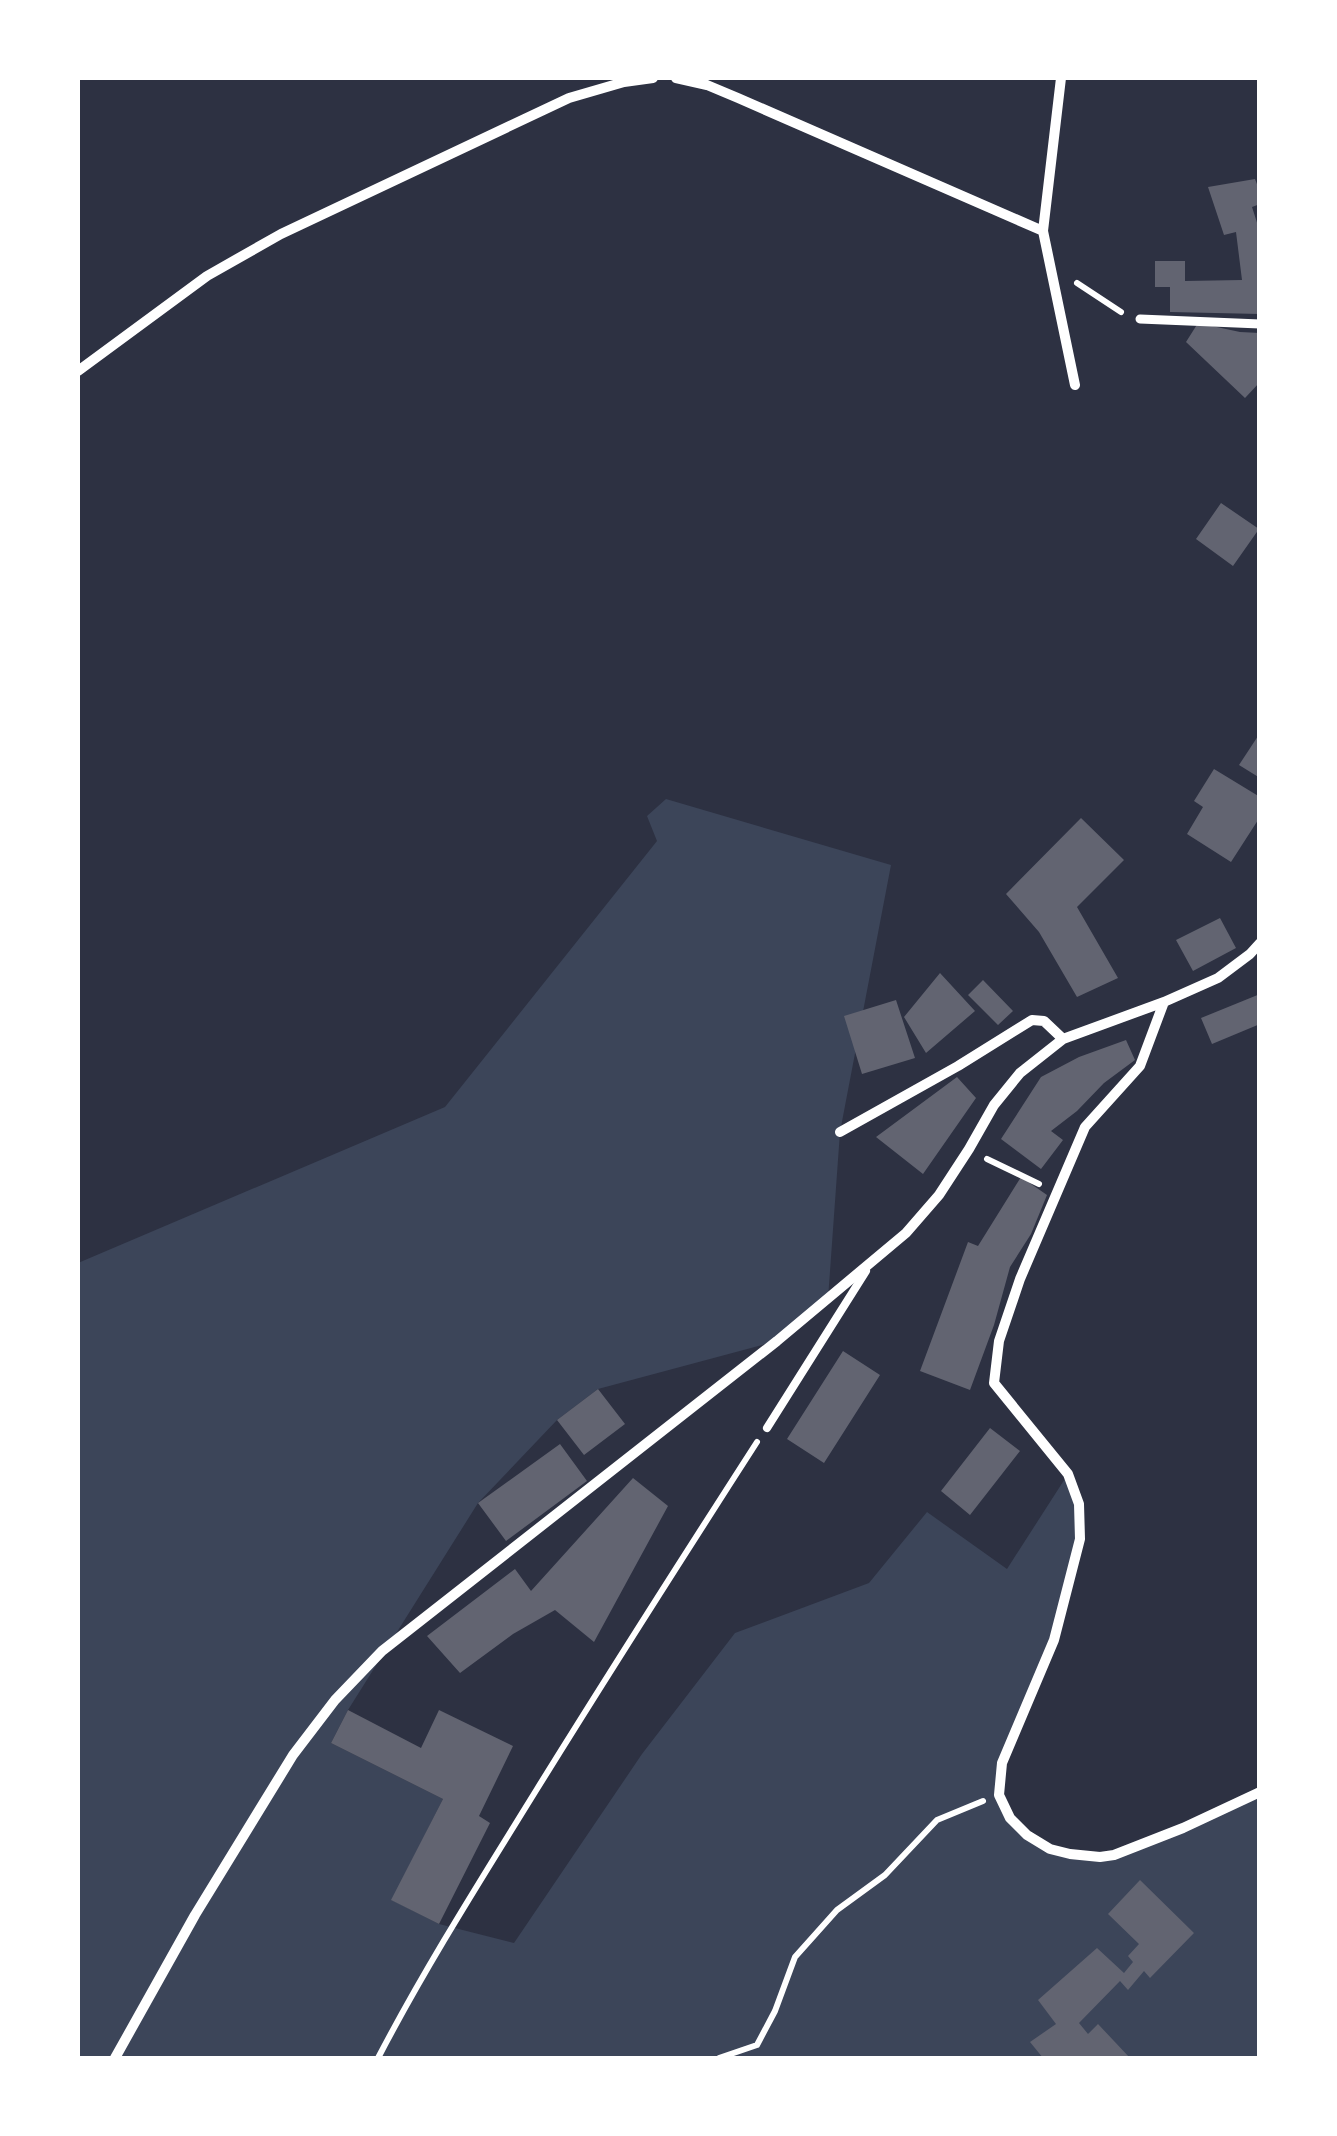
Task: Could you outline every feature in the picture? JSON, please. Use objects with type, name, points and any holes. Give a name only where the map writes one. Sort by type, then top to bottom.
[{"type":"street","points":[[78,371],[207,276],[281,234],[569,98],[653,78]]},
{"type":"street","points":[[676,78],[738,98],[1042,231]]},
{"type":"street","points":[[1061,78],[1042,231],[1074,385]]},
{"type":"street","points":[[1140,318],[1260,324]]},
{"type":"street","points":[[115,2058],[204,1899],[293,1755],[335,1700],[382,1651],[762,1353],[906,1233],[939,1194],[994,1106],[1020,1073],[1063,1040],[1218,978],[1260,943]]},
{"type":"street","points":[[1164,1002],[1140,1066],[1085,1127],[1020,1279],[999,1341],[994,1383],[1068,1474],[1079,1504],[1080,1539],[1054,1640],[1002,1763],[998,1795],[1017,1827],[1038,1843],[1050,1850],[1100,1858],[1183,1828],[1260,1792]]},
{"type":"street","points":[[840,1132],[1032,1020],[1044,1021],[1063,1040]]},
{"type":"lane","points":[[767,1428],[870,1264]]},
{"type":"path","points":[[1049,260],[1103,302],[1140,318]]},
{"type":"path","points":[[969,1150],[1058,1194]]},
{"type":"path","points":[[378,2058],[421,1978],[641,1621],[767,1428]]},
{"type":"path","points":[[719,2058],[757,2045],[775,2011],[795,1957],[836,1910],[885,1875],[937,1820],[998,1795]]},
{"type":"shaded area","points":[[666,799],[891,865],[840,1132],[828,1299],[777,1341],[598,1389],[557,1420],[478,1503],[331,1743],[443,1799],[392,1900],[439,1924],[514,1943],[642,1754],[735,1633],[869,1583],[927,1512],[1007,1569],[1068,1474],[1079,1504],[1080,1539],[1054,1641],[1002,1763],[1004,1807],[1038,1843],[1100,1857],[1259,1792],[1259,2058],[78,2058],[78,1263],[445,1107],[657,841],[647,816]]},
{"type":"building","points":[[1255,179],[1260,192],[1260,204],[1252,207],[1260,232],[1260,314],[1170,312],[1170,287],[1155,287],[1155,261],[1185,261],[1185,281],[1242,280],[1236,232],[1224,235],[1208,187]]},
{"type":"building","points":[[1198,323],[1260,333],[1260,382],[1245,398],[1186,342]]},
{"type":"building","points":[[1221,503],[1259,529],[1233,566],[1196,539]]},
{"type":"building","points":[[1260,733],[1260,778],[1239,765]]},
{"type":"building","points":[[1214,769],[1260,797],[1260,817],[1231,862],[1187,834],[1203,807],[1194,801]]},
{"type":"building","points":[[1081,818],[1124,860],[1077,907],[1118,978],[1077,997],[1039,932],[1006,894]]},
{"type":"building","points":[[1220,918],[1236,948],[1193,971],[1176,940]]},
{"type":"building","points":[[940,973],[975,1011],[926,1053],[904,1017]]},
{"type":"building","points":[[983,980],[1013,1011],[998,1025],[968,995]]},
{"type":"building","points":[[1260,994],[1260,1024],[1212,1044],[1201,1018]]},
{"type":"building","points":[[896,1000],[915,1058],[862,1074],[844,1016]]},
{"type":"building","points":[[1126,1040],[1135,1060],[1051,1131],[1063,1140],[1041,1169],[1001,1139],[1041,1077],[1079,1057]]},
{"type":"building","points":[[957,1077],[976,1098],[923,1174],[876,1137]]},
{"type":"building","points":[[1021,1177],[1047,1195],[1031,1234],[1010,1267],[970,1390],[920,1371],[968,1242],[978,1246]]},
{"type":"building","points":[[843,1351],[880,1375],[824,1463],[787,1439]]},
{"type":"building","points":[[598,1389],[625,1424],[584,1455],[557,1420]]},
{"type":"building","points":[[990,1428],[1020,1451],[970,1515],[941,1491]]},
{"type":"building","points":[[560,1444],[587,1481],[506,1541],[478,1503]]},
{"type":"building","points":[[633,1478],[668,1506],[594,1642],[555,1610],[513,1634],[460,1673],[427,1636],[515,1569],[531,1591]]},
{"type":"building","points":[[348,1710],[421,1748],[439,1710],[513,1746],[479,1816],[490,1823],[439,1924],[391,1900],[443,1799],[331,1743]]},
{"type":"building","points":[[1140,1880],[1194,1933],[1150,1978],[1144,1971],[1128,1990],[1120,1981],[1079,2023],[1088,2034],[1098,2024],[1130,2058],[1043,2058],[1030,2042],[1056,2024],[1038,2000],[1097,1948],[1124,1973],[1133,1962],[1128,1956],[1139,1944],[1108,1914]]}]
